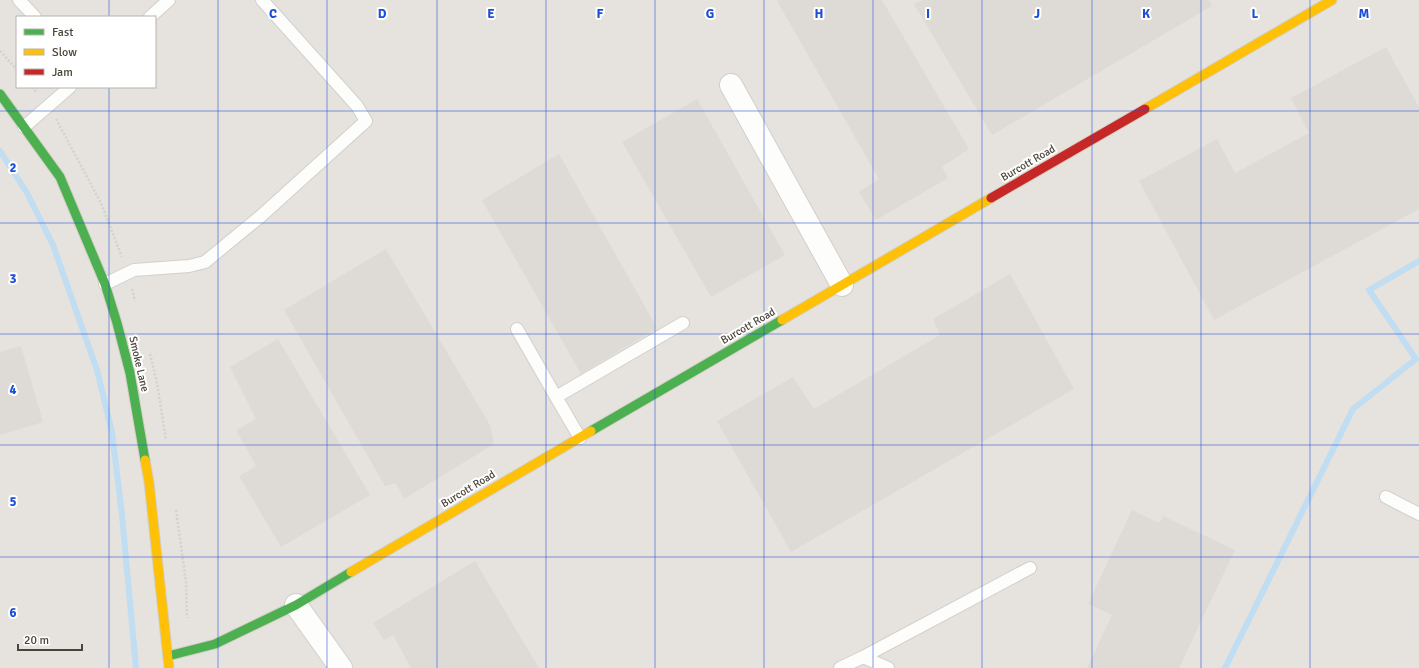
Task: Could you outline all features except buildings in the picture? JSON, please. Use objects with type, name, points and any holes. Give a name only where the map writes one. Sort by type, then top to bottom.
[{"type":"main road","name":"Burcott Road","points":[[168,656],[215,644],[296,605],[1332,0]]},
{"type":"main road","name":"Smoke Lane","points":[[0,94],[60,177],[105,284],[130,373],[148,474],[169,668]]},
{"type":"street","points":[[731,85],[842,285]]},
{"type":"street","points":[[296,605],[341,668]]},
{"type":"lane","points":[[19,0],[34,16]]},
{"type":"lane","points":[[151,16],[169,0]]},
{"type":"lane","points":[[105,284],[134,270],[189,266],[204,262],[261,216],[366,121],[357,106],[262,0]]},
{"type":"lane","points":[[24,127],[69,88]]},
{"type":"lane","points":[[556,397],[683,323]]},
{"type":"lane","points":[[517,329],[580,438]]},
{"type":"lane","points":[[1386,497],[1419,514]]},
{"type":"lane","points":[[840,668],[1030,568]]},
{"type":"lane","points":[[863,657],[888,668]]},
{"type":"path","points":[[0,51],[16,69]]},
{"type":"shaded area","points":[[0,0],[1419,0],[1419,668],[0,668]]},
{"type":"shaded area","points":[[1419,408],[1419,615],[1398,658],[1385,652],[1379,665],[1385,668],[1293,668]]},
{"type":"waterway","points":[[0,151],[27,193],[53,245],[97,370],[112,432],[122,515],[136,668]]},
{"type":"waterway","points":[[1225,668],[1353,409],[1416,359],[1369,290],[1419,261]]},
{"type":"traffic: fast","points":[[0,94],[60,177],[105,284],[130,373],[145,460]]},
{"type":"traffic: fast","points":[[591,431],[782,320]]},
{"type":"traffic: fast","points":[[168,656],[215,644],[296,605],[351,572]]},
{"type":"traffic: slow","points":[[1145,109],[1332,0]]},
{"type":"traffic: slow","points":[[782,320],[991,198]]},
{"type":"traffic: slow","points":[[351,572],[591,431]]},
{"type":"traffic: slow","points":[[145,460],[149,482],[169,668]]},
{"type":"traffic: jam","points":[[991,198],[1145,109]]}]
